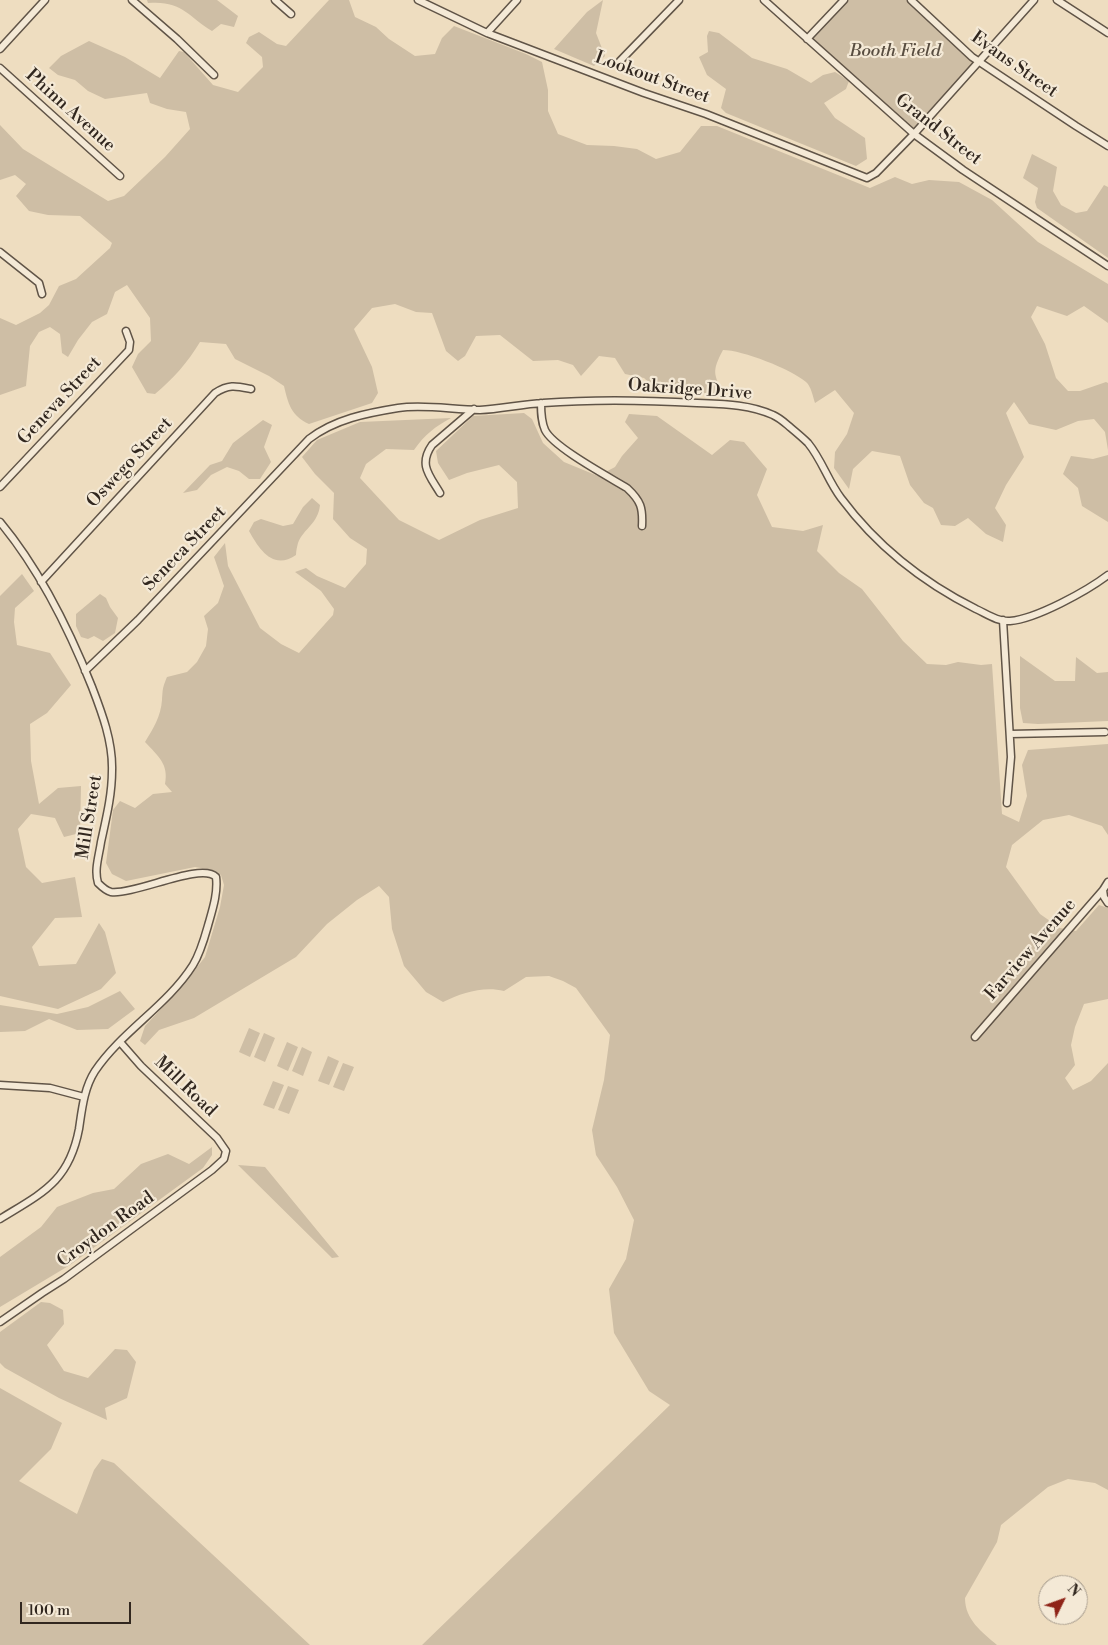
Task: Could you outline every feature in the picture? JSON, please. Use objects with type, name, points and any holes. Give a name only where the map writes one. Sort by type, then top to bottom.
[{"type":"street","points":[[0,49],[45,0]]},
{"type":"street","points":[[132,0],[177,39],[214,75]]},
{"type":"street","points":[[275,0],[291,14]]},
{"type":"street","name":"Lookout Street","points":[[418,0],[487,32],[715,117],[867,178],[876,172],[914,134]]},
{"type":"street","points":[[487,32],[517,0]]},
{"type":"street","points":[[620,62],[679,0]]},
{"type":"street","name":"Grand Street","points":[[764,0],[914,134],[963,170],[1108,266]]},
{"type":"street","points":[[807,39],[844,0]]},
{"type":"street","name":"Evans Street","points":[[911,0],[979,62],[1108,146]]},
{"type":"street","points":[[914,134],[1034,0]]},
{"type":"street","points":[[1058,0],[1108,33]]},
{"type":"street","name":"Phinn Avenue","points":[[0,68],[120,176]]},
{"type":"street","points":[[0,252],[39,283],[42,294]]},
{"type":"street","name":"Geneva Street","points":[[0,487],[129,350],[130,342],[126,331]]},
{"type":"street","name":"Oswego Street","points":[[41,582],[215,392],[225,387],[235,386],[251,389]]},
{"type":"street","name":"Oakridge Drive","points":[[304,445],[327,426],[340,421],[402,408],[474,409],[596,400],[657,400],[747,407],[772,415],[784,422],[807,442],[839,495],[864,526],[898,558],[921,576],[994,618],[1010,621],[1029,617],[1086,591],[1108,576]]},
{"type":"street","points":[[541,403],[543,424],[549,435],[563,448],[627,488],[636,496],[642,512],[642,526]]},
{"type":"street","points":[[440,494],[427,472],[425,463],[428,452],[432,445],[474,409]]},
{"type":"street","name":"Seneca Street","points":[[85,672],[138,620],[304,445]]},
{"type":"street","name":"Mill Street","points":[[0,522],[29,561],[61,618],[101,711],[110,744],[112,785],[97,869],[98,883],[103,888],[113,892],[200,873],[209,873],[216,877],[217,884],[211,913],[203,942],[193,964],[170,993],[120,1042]]},
{"type":"street","points":[[1003,620],[1011,757],[1007,803]]},
{"type":"street","points":[[1010,734],[1105,732]]},
{"type":"street","name":"Farview Avenue","points":[[975,1037],[1108,882]]},
{"type":"street","points":[[1103,890],[1104,897],[1108,903]]},
{"type":"street","points":[[0,1219],[44,1191],[63,1173],[76,1144],[84,1097],[94,1073],[120,1042]]},
{"type":"street","name":"Mill Road","points":[[120,1042],[216,1138],[223,1146],[226,1155]]},
{"type":"street","points":[[0,1085],[50,1088],[84,1097]]},
{"type":"street","name":"Croydon Road","points":[[0,1322],[64,1279],[212,1170],[226,1155]]},
{"type":"green space","points":[[147,0],[217,0],[238,16],[234,27],[221,24],[212,31],[183,10],[169,4],[148,3]]},
{"type":"green space","points":[[329,0],[349,0],[355,17],[376,27],[389,39],[415,56],[435,54],[442,38],[454,26],[542,62],[548,90],[548,111],[558,134],[587,145],[637,149],[656,159],[680,152],[701,126],[717,126],[870,188],[895,177],[912,184],[929,180],[959,182],[992,200],[1038,242],[1108,284],[1108,323],[1084,306],[1067,316],[1037,306],[1031,317],[1045,344],[1056,378],[1068,391],[1080,391],[1106,382],[1108,383],[1108,450],[1105,432],[1094,419],[1078,421],[1056,430],[1029,424],[1014,402],[1006,413],[1024,457],[1006,485],[995,508],[1006,525],[1003,542],[986,534],[968,518],[955,526],[941,525],[933,508],[924,503],[910,485],[900,456],[872,451],[853,469],[849,489],[834,468],[835,452],[847,434],[854,413],[835,390],[815,403],[809,386],[799,377],[778,366],[742,353],[723,350],[719,357],[715,372],[724,394],[658,391],[644,378],[625,374],[615,358],[599,356],[581,376],[573,365],[558,360],[533,361],[500,335],[476,336],[465,356],[458,361],[446,351],[432,313],[416,312],[395,304],[372,308],[354,329],[372,367],[378,393],[372,403],[309,424],[294,413],[284,386],[269,376],[235,359],[226,344],[200,342],[168,382],[155,394],[147,393],[132,367],[138,354],[151,341],[150,318],[127,285],[115,292],[107,314],[92,322],[68,357],[62,353],[60,334],[50,327],[39,332],[30,346],[26,386],[0,395],[0,318],[16,325],[40,313],[49,305],[59,286],[76,279],[110,248],[112,243],[80,216],[48,215],[29,211],[16,196],[26,184],[15,175],[0,180],[0,125],[23,149],[108,201],[124,196],[165,157],[190,129],[186,112],[167,109],[150,103],[147,93],[105,99],[88,91],[75,80],[58,75],[49,68],[61,56],[89,41],[125,57],[160,78],[179,51],[184,52],[213,85],[238,92],[263,67],[262,57],[246,43],[249,37],[259,32],[277,44],[286,46]]},
{"type":"green space","points":[[603,0],[596,33],[605,56],[594,66],[554,49],[587,12]]},
{"type":"green space","name":"Booth Field","points":[[848,0],[907,0],[974,63],[913,130],[811,39]]},
{"type":"green space","points":[[709,31],[719,33],[752,58],[787,69],[811,83],[823,75],[835,72],[849,81],[846,89],[824,103],[835,118],[865,138],[867,159],[856,166],[726,113],[721,108],[726,89],[707,75],[699,57],[708,52],[707,36]]},
{"type":"green space","points":[[1032,154],[1057,167],[1053,191],[1061,205],[1076,213],[1087,211],[1104,185],[1108,187],[1108,258],[1037,208],[1035,202],[1038,188],[1023,178]]},
{"type":"green space","points":[[524,413],[532,419],[543,443],[564,462],[598,476],[615,467],[638,438],[625,422],[629,414],[657,416],[712,455],[730,440],[744,442],[767,469],[757,495],[772,527],[803,531],[823,525],[817,551],[839,573],[862,589],[903,641],[927,664],[946,665],[958,662],[981,665],[992,664],[1002,814],[1019,822],[1027,796],[1022,765],[1028,750],[1108,744],[1108,835],[1102,826],[1069,815],[1043,820],[1012,845],[1006,867],[1040,914],[1060,928],[1076,931],[1099,905],[1108,908],[1108,999],[1084,1004],[1075,1027],[1071,1045],[1075,1065],[1065,1078],[1073,1090],[1091,1081],[1108,1063],[1108,1490],[1095,1483],[1068,1479],[1048,1487],[1001,1525],[997,1542],[965,1598],[968,1613],[975,1625],[997,1645],[422,1645],[670,1405],[649,1391],[614,1333],[609,1289],[626,1259],[634,1220],[617,1187],[596,1155],[592,1130],[604,1080],[610,1035],[576,988],[549,976],[526,977],[504,991],[488,989],[473,991],[443,1002],[426,992],[404,966],[392,929],[389,897],[379,886],[357,900],[327,924],[296,957],[194,1018],[159,1030],[145,1045],[140,1041],[145,1026],[178,991],[205,957],[220,907],[224,885],[221,875],[212,870],[195,867],[126,881],[112,874],[106,863],[113,810],[120,801],[135,808],[153,794],[172,792],[165,784],[164,766],[145,742],[158,717],[163,687],[167,677],[187,672],[197,662],[206,646],[208,629],[204,616],[218,603],[224,586],[214,557],[225,543],[228,566],[260,628],[281,644],[299,653],[333,615],[334,609],[321,591],[295,572],[306,568],[317,576],[345,588],[366,564],[367,549],[350,538],[333,519],[334,493],[315,474],[302,457],[317,440],[360,422],[451,418],[431,431],[414,450],[386,449],[366,464],[360,478],[399,520],[439,540],[480,520],[518,508],[517,482],[499,465],[467,473],[449,480],[438,463],[436,451],[473,416]]},
{"type":"green space","points":[[263,420],[272,425],[264,447],[271,462],[260,479],[249,479],[239,471],[227,467],[211,475],[197,490],[183,493],[210,465],[222,461],[233,443]]},
{"type":"green space","points":[[1108,455],[1108,522],[1082,506],[1078,488],[1063,474],[1071,456],[1093,459]]},
{"type":"green space","points":[[312,498],[320,505],[319,511],[317,517],[298,543],[296,555],[280,561],[262,551],[249,531],[254,522],[261,519],[283,526],[293,524],[303,507]]},
{"type":"green space","points":[[22,574],[34,591],[15,608],[14,622],[17,645],[50,653],[71,685],[47,713],[30,724],[31,761],[39,804],[58,788],[81,786],[80,833],[64,837],[55,818],[31,814],[18,829],[26,867],[42,883],[75,877],[82,917],[55,918],[32,947],[39,966],[76,964],[99,923],[105,932],[116,973],[101,989],[58,1009],[0,996],[0,596]]},
{"type":"green space","points":[[100,594],[106,598],[118,618],[115,633],[103,641],[94,636],[88,639],[81,637],[76,626],[76,614]]},
{"type":"green space","points":[[1020,656],[1055,681],[1075,681],[1076,657],[1097,673],[1108,672],[1108,721],[1023,723],[1020,708]]},
{"type":"green space","points":[[120,991],[135,1009],[108,1029],[77,1030],[49,1019],[25,1031],[0,1032],[0,1005],[57,1014],[88,1007]]},
{"type":"green space","points":[[249,1028],[260,1033],[250,1057],[239,1052]]},
{"type":"green space","points":[[264,1033],[275,1038],[265,1062],[254,1057]]},
{"type":"green space","points":[[287,1042],[298,1047],[288,1071],[277,1066]]},
{"type":"green space","points":[[302,1047],[312,1052],[303,1076],[292,1071]]},
{"type":"green space","points":[[328,1056],[339,1061],[329,1085],[318,1081]]},
{"type":"green space","points":[[343,1063],[354,1067],[344,1091],[333,1087]]},
{"type":"green space","points":[[273,1081],[284,1085],[274,1109],[263,1105]]},
{"type":"green space","points":[[288,1086],[299,1090],[289,1114],[278,1110]]},
{"type":"green space","points":[[212,1147],[212,1155],[203,1168],[70,1265],[0,1307],[0,1257],[41,1227],[57,1207],[93,1193],[114,1189],[141,1164],[168,1154],[189,1164]]},
{"type":"green space","points":[[238,1165],[265,1167],[339,1257],[332,1258]]},
{"type":"green space","points":[[41,1302],[50,1303],[63,1310],[64,1324],[47,1345],[64,1371],[88,1378],[115,1349],[127,1350],[136,1362],[127,1398],[105,1408],[107,1420],[59,1398],[5,1368],[0,1363],[0,1332]]},
{"type":"green space","points":[[0,1388],[62,1423],[51,1449],[19,1481],[77,1514],[94,1470],[102,1459],[114,1463],[310,1645],[0,1645]]}]
